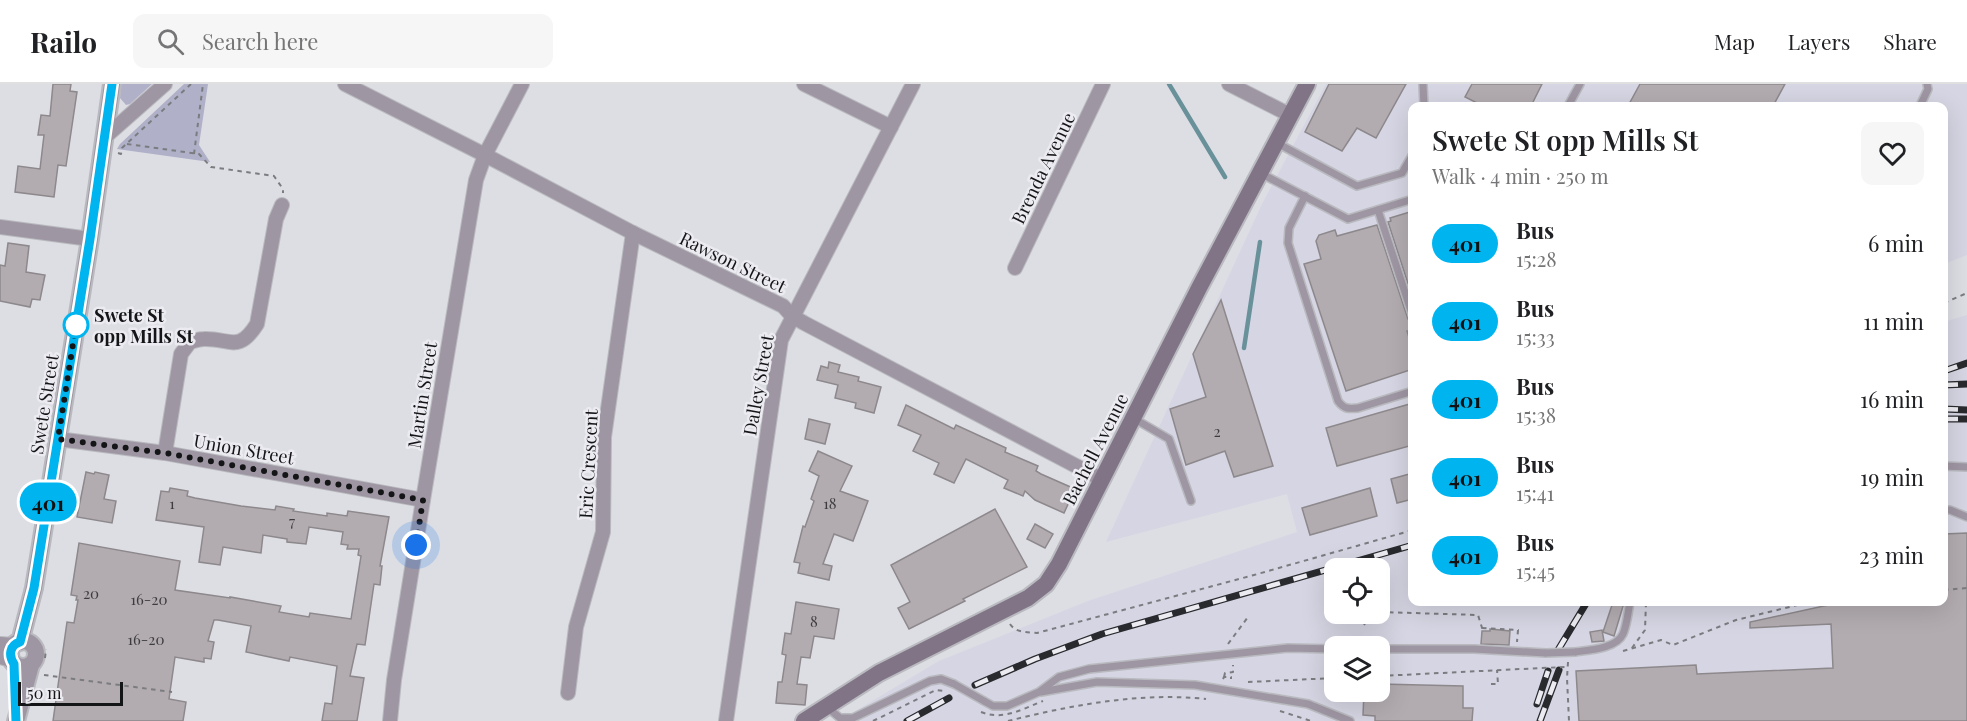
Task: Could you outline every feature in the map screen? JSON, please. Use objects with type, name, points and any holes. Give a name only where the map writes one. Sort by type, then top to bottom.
[{"type":"main road","name":"Bachell Avenue","points":[[804,721],[879,673],[1002,612],[1028,598],[1046,584],[1059,564],[1132,418],[1307,84]]},
{"type":"street","name":"Swete Street","points":[[16,718],[18,655],[34,588],[90,239],[112,84]]},
{"type":"street","points":[[104,144],[165,84]]},
{"type":"street","name":"Rawson Street","points":[[345,84],[633,233],[783,306],[792,315],[825,335],[1101,479]]},
{"type":"street","name":"Martin Street","points":[[390,721],[394,680],[476,180],[485,155],[522,84]]},
{"type":"street","points":[[804,84],[891,127]]},
{"type":"street","name":"Dalley Street","points":[[726,721],[781,340],[913,84]]},
{"type":"street","name":"Brenda Avenue","points":[[1015,268],[1103,84]]},
{"type":"street","points":[[1230,84],[1290,115]]},
{"type":"street","points":[[165,453],[181,354],[190,342],[204,339],[233,343],[249,337],[257,324],[276,219],[282,205]]},
{"type":"street","points":[[0,227],[90,239]]},
{"type":"street","name":"Eric Crescent","points":[[568,693],[576,627],[603,532],[604,437],[633,233]]},
{"type":"street","name":"Union Street","points":[[58,439],[165,453],[423,500]]},
{"type":"lane","points":[[1423,84],[1424,102]]},
{"type":"lane","points":[[1570,102],[1580,84]]},
{"type":"lane","points":[[1922,102],[1928,89],[1927,84]]},
{"type":"lane","points":[[1276,143],[1358,186],[1402,173],[1408,163]]},
{"type":"lane","points":[[1260,172],[1348,219],[1408,201]]},
{"type":"lane","points":[[1305,196],[1289,228],[1288,243],[1338,401],[1343,407],[1358,408],[1408,393]]},
{"type":"lane","points":[[1378,210],[1408,302]]},
{"type":"lane","points":[[1132,418],[1169,439],[1191,501]]},
{"type":"lane","points":[[1948,466],[1967,467]]},
{"type":"lane","points":[[1948,510],[1967,517]]},
{"type":"lane","points":[[1390,648],[1546,653],[1600,648],[1620,638],[1625,628],[1629,606]]},
{"type":"lane","points":[[826,707],[840,718],[853,718],[930,681],[941,679],[993,706],[1007,706],[1039,692],[1059,677],[1089,669],[1288,648],[1324,649]]},
{"type":"lane","points":[[1039,692],[1097,682],[1176,683],[1308,704],[1350,721]]},
{"type":"path","points":[[104,144],[121,154],[122,148],[191,84]]},
{"type":"path","points":[[195,154],[204,84]]},
{"type":"path","points":[[127,144],[199,154],[211,167],[274,176],[283,189],[282,205]]},
{"type":"path","points":[[1948,301],[1967,293]]},
{"type":"path","points":[[1002,612],[1011,627],[1022,632],[1037,633],[1408,531]]},
{"type":"path","points":[[1948,590],[1967,588]]},
{"type":"path","points":[[1632,648],[1645,630],[1646,606]]},
{"type":"path","points":[[1621,651],[1661,640],[1672,645],[1736,620],[1794,606]]},
{"type":"path","points":[[1390,612],[1479,615],[1482,630],[1518,630],[1517,642]]},
{"type":"path","points":[[18,655],[172,692]]},
{"type":"path","points":[[1568,659],[1569,721]]},
{"type":"path","points":[[1390,675],[1567,667]]},
{"type":"path","points":[[1491,684],[1498,684],[1497,670]]},
{"type":"path","points":[[1008,721],[1078,706],[1135,699],[1178,697],[1220,700],[1224,677],[1231,677],[1231,683]]},
{"type":"path","points":[[1246,682],[1324,678]]},
{"type":"path","points":[[873,721],[938,689],[953,695]]},
{"type":"path","points":[[981,712],[993,717],[1004,717],[1043,701]]},
{"type":"path","points":[[1271,709],[1311,721]]},
{"type":"shaded area","points":[[121,84],[152,84],[126,105],[120,98]]},
{"type":"shaded area","points":[[184,84],[208,84],[199,145],[210,162],[117,149],[120,144]]},
{"type":"shaded area","points":[[1326,84],[1967,84],[1967,255],[1948,262],[1948,102],[1408,102],[1408,606],[1948,606],[1948,321],[1967,315],[1967,721],[839,721],[939,661],[1088,601],[1297,532],[1287,494],[1106,542],[1262,204]]},
{"type":"building","points":[[53,84],[71,84],[70,91],[77,92],[66,166],[58,165],[54,197],[15,192],[18,166],[40,169],[44,135],[38,135],[41,115],[50,116]]},
{"type":"building","points":[[1329,84],[1406,84],[1376,138],[1357,128],[1342,151],[1305,132]]},
{"type":"building","points":[[1472,84],[1542,84],[1533,102],[1475,102],[1465,97]]},
{"type":"building","points":[[1640,84],[1785,84],[1775,102],[1630,102]]},
{"type":"building","points":[[1408,213],[1408,284],[1388,222],[1391,221],[1390,218]]},
{"type":"building","points":[[1377,225],[1408,319],[1408,371],[1346,391],[1304,264],[1321,259],[1316,241],[1319,235],[1335,230],[1337,236]]},
{"type":"building","points":[[8,243],[29,246],[26,272],[45,275],[40,300],[32,299],[30,307],[0,301],[0,265],[5,266]]},
{"type":"building","points":[[1221,300],[1273,466],[1234,477],[1225,451],[1186,465],[1170,409],[1206,397],[1193,354]]},
{"type":"building","points":[[829,362],[840,365],[838,372],[859,377],[858,381],[881,387],[874,413],[855,408],[856,403],[835,398],[838,385],[817,380],[821,366],[828,368]]},
{"type":"building","points":[[1408,404],[1408,446],[1337,466],[1326,428]]},
{"type":"building","points":[[906,405],[954,429],[956,425],[1006,448],[1005,452],[1038,466],[1036,471],[1041,474],[1075,489],[1064,513],[1035,500],[1025,491],[1023,496],[1004,488],[1008,480],[966,459],[954,483],[934,474],[939,463],[913,451],[921,435],[898,425]]},
{"type":"building","points":[[809,419],[830,424],[825,444],[805,439]]},
{"type":"building","points":[[818,451],[852,466],[840,491],[868,501],[853,541],[834,534],[823,564],[832,566],[829,580],[798,573],[800,563],[794,562],[803,526],[805,527],[814,501],[811,499],[819,476],[809,471]]},
{"type":"building","points":[[86,472],[109,475],[104,499],[116,501],[112,523],[77,517]]},
{"type":"building","points":[[1408,474],[1408,500],[1397,503],[1391,479]]},
{"type":"building","points":[[170,488],[188,491],[187,496],[241,506],[275,510],[276,506],[327,516],[327,513],[347,516],[348,511],[389,517],[380,566],[382,566],[380,585],[374,584],[365,645],[357,644],[350,676],[364,678],[357,721],[322,721],[325,703],[332,704],[337,666],[290,657],[289,661],[246,652],[251,626],[214,620],[208,641],[214,642],[211,659],[204,658],[204,662],[175,657],[169,699],[186,702],[183,721],[53,721],[67,622],[74,623],[78,600],[76,600],[77,596],[71,595],[79,543],[180,561],[175,590],[281,606],[279,612],[309,617],[310,613],[351,619],[361,556],[358,555],[359,549],[347,549],[348,545],[341,544],[343,532],[309,527],[306,544],[287,542],[287,539],[263,535],[261,553],[223,547],[220,565],[199,562],[204,527],[156,520],[161,491],[169,492]]},
{"type":"building","points":[[1370,488],[1377,516],[1310,535],[1302,508]]},
{"type":"building","points":[[995,509],[1027,567],[909,629],[898,608],[910,602],[891,565]]},
{"type":"building","points":[[1035,524],[1053,534],[1045,548],[1027,539]]},
{"type":"building","points":[[1967,533],[1967,721],[1579,721],[1576,671],[1696,665],[1697,674],[1833,668],[1831,624],[1750,628],[1750,622],[1824,606],[1948,606],[1948,534]]},
{"type":"building","points":[[796,602],[839,609],[834,639],[814,636],[810,658],[801,657],[797,684],[807,685],[805,705],[776,703],[778,682],[782,682],[786,655],[782,654],[785,633],[791,634]]},
{"type":"building","points":[[1612,606],[1623,606],[1614,636],[1603,632]]},
{"type":"building","points":[[1490,629],[1510,631],[1509,645],[1481,644],[1482,631],[1490,631]]},
{"type":"building","points":[[1602,630],[1604,641],[1592,642],[1590,632]]},
{"type":"building","points":[[1390,684],[1463,686],[1463,708],[1473,708],[1472,721],[1375,721],[1375,716],[1363,715],[1364,702],[1390,702]]},
{"type":"waterway","points":[[1169,84],[1225,177]]},
{"type":"waterway","points":[[1244,348],[1260,242]]},
{"type":"railway","points":[[1948,370],[1967,363]]},
{"type":"railway","points":[[1948,385],[1967,384]]},
{"type":"railway","points":[[1948,409],[1967,410]]},
{"type":"railway","points":[[1948,419],[1967,419]]},
{"type":"railway","points":[[975,685],[1102,634],[1408,546]]},
{"type":"railway","points":[[1558,650],[1585,606]]},
{"type":"railway","points":[[1540,721],[1559,670]]},
{"type":"railway","points":[[1537,704],[1548,671]]},
{"type":"railway","points":[[907,721],[949,698]]},
{"type":"bus line","name":"401","points":[[16,721],[14,664],[10,652],[14,645],[20,642],[34,588],[90,239],[112,84]]},
{"type":"place","name":"Swete St opp Mills St","points":[[76,325]]},
{"type":"route","points":[[76,325],[58,439],[165,453],[423,500],[416,545]]}]
